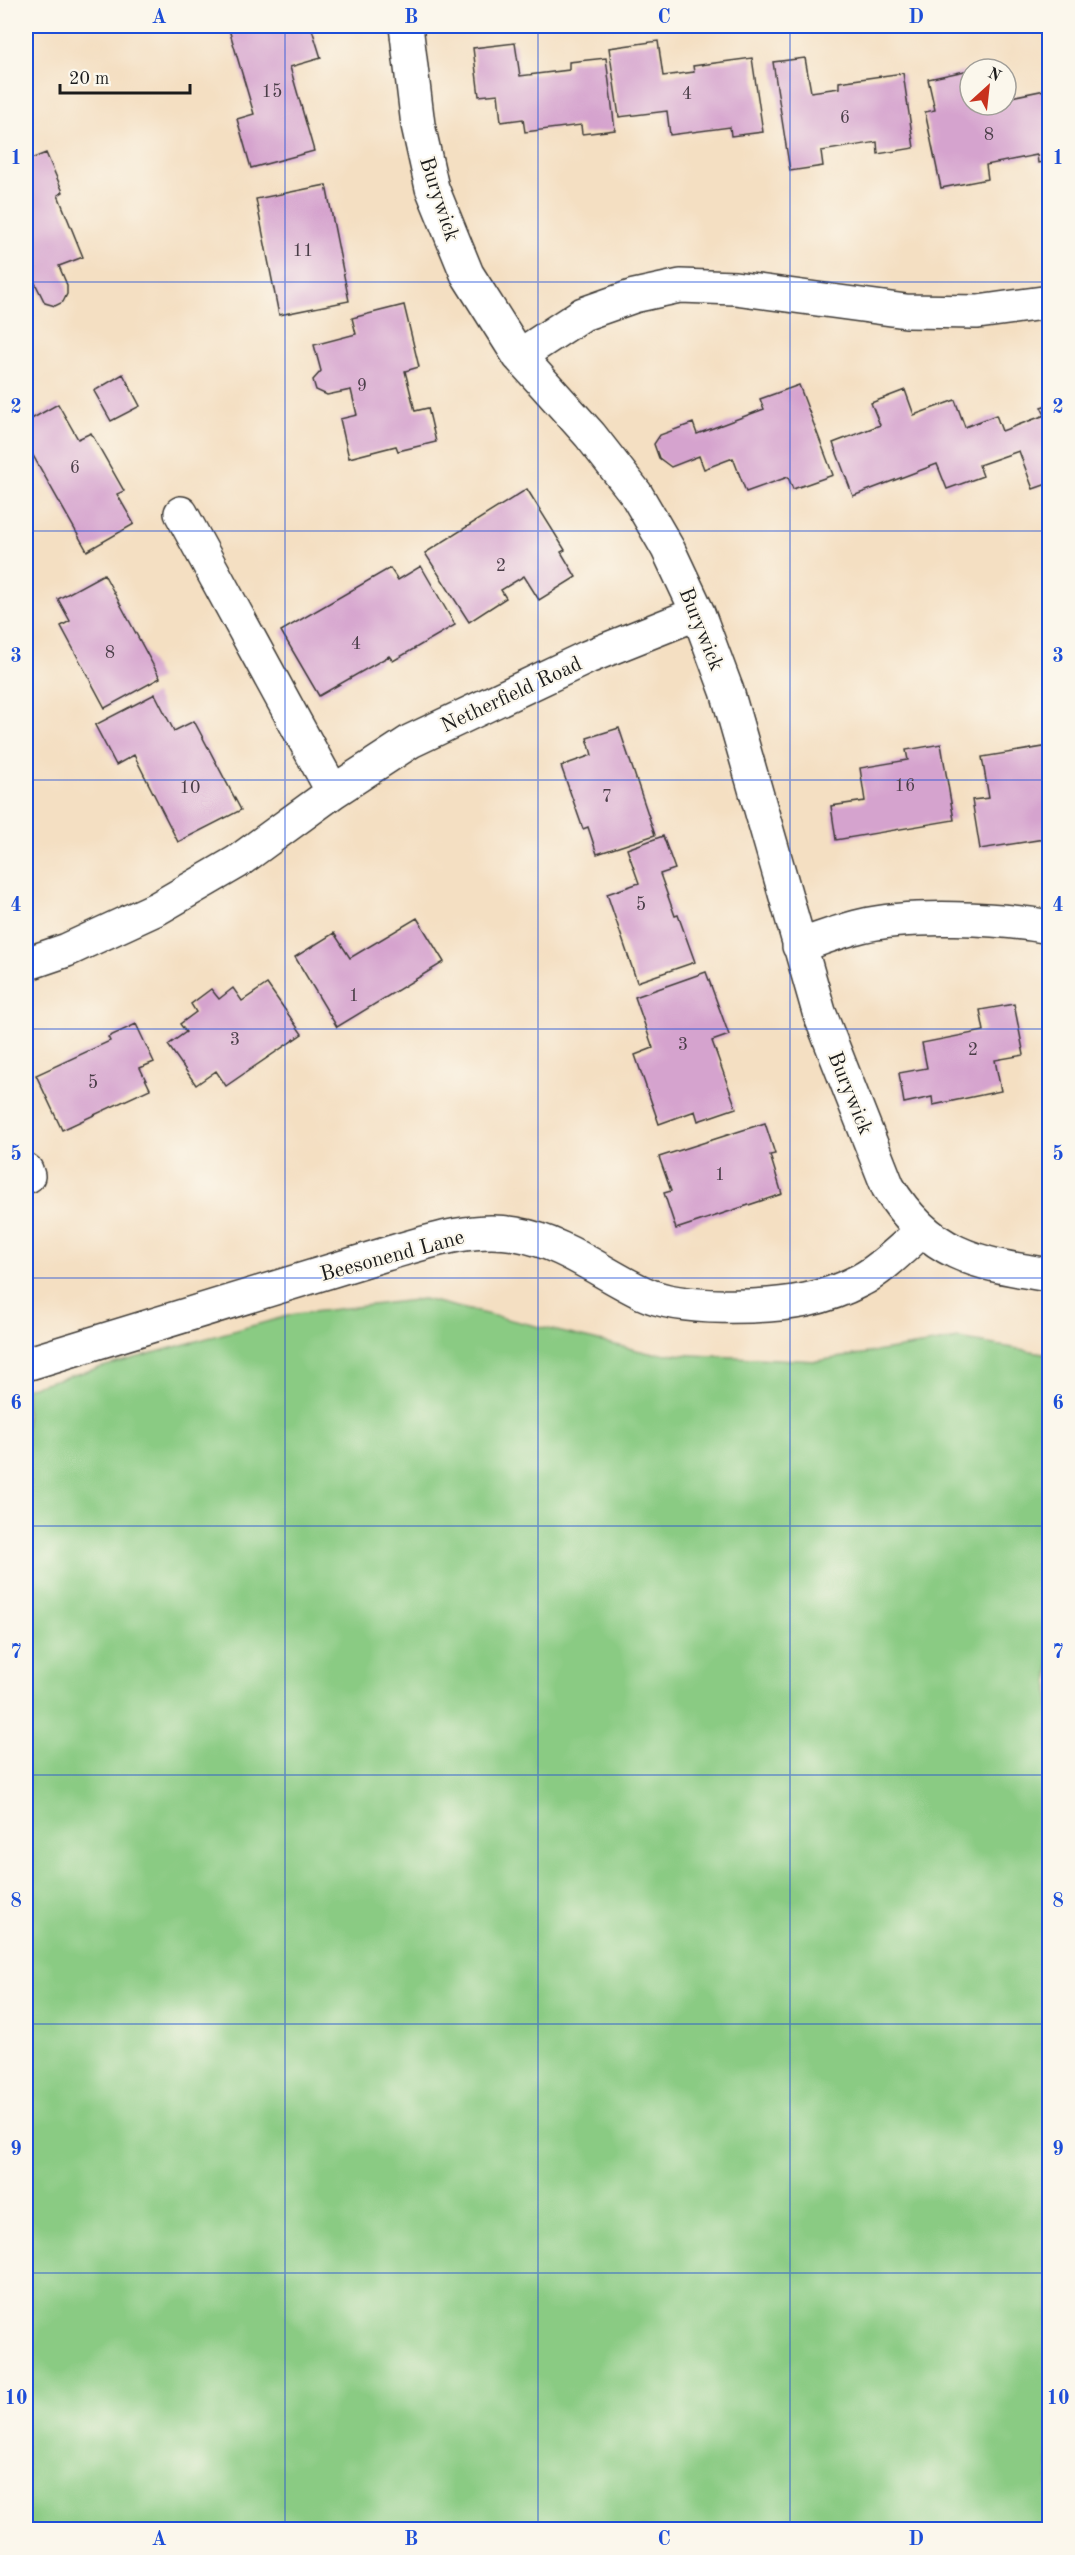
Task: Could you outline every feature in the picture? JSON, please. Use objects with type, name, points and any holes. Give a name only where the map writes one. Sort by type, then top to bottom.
[{"type":"street","name":"Burywick","points":[[406,26],[418,125],[432,188],[467,274],[519,356],[590,435],[636,494],[668,549],[698,613],[727,691],[819,1012],[888,1187],[903,1211],[922,1231]]},
{"type":"street","points":[[519,356],[583,314],[634,296],[680,286],[735,288],[906,311],[978,312],[1050,302]]},
{"type":"street","points":[[181,513],[333,792]]},
{"type":"street","name":"Netherfield Road","points":[[26,964],[67,950],[158,908],[237,861],[333,792],[411,741],[588,657],[698,613]]},
{"type":"street","points":[[799,946],[862,925],[908,920],[969,919],[1050,927]]},
{"type":"street","points":[[922,1231],[943,1246],[976,1259],[1003,1268],[1050,1275]]},
{"type":"street","name":"Beesonend Lane","points":[[26,1365],[435,1239],[471,1233],[515,1233],[561,1247],[645,1294],[681,1304],[732,1306],[805,1300],[834,1292],[864,1279],[922,1231]]},
{"type":"green space","points":[[423,1299],[649,1353],[817,1361],[959,1339],[1049,1354],[1049,2529],[26,2529],[26,1388],[295,1314]]},
{"type":"building","points":[[228,26],[311,26],[321,58],[290,67],[314,151],[251,168],[237,119],[254,114]]},
{"type":"building","points":[[658,41],[663,76],[694,72],[693,66],[752,58],[763,132],[731,136],[730,127],[670,135],[667,111],[619,117],[609,48]]},
{"type":"building","points":[[515,43],[520,76],[569,70],[569,62],[606,58],[615,130],[582,134],[581,125],[525,132],[523,119],[501,122],[498,94],[479,96],[473,48]]},
{"type":"building","points":[[805,58],[811,92],[839,88],[839,82],[903,73],[914,148],[878,154],[877,142],[821,151],[823,166],[790,171],[773,62]]},
{"type":"building","points":[[958,73],[958,117],[1018,117],[1018,96],[1050,89],[1050,161],[1038,163],[1037,155],[986,165],[988,179],[941,188],[925,112],[935,110],[928,79]]},
{"type":"building","points":[[46,153],[63,192],[58,195],[83,257],[59,266],[67,285],[67,294],[63,302],[55,306],[45,303],[32,277],[26,279],[26,161]]},
{"type":"building","points":[[326,185],[349,301],[279,315],[256,199]]},
{"type":"building","points":[[404,305],[419,367],[405,371],[415,411],[428,408],[436,442],[398,451],[396,446],[349,458],[340,419],[357,415],[351,390],[327,395],[316,390],[313,380],[321,371],[314,345],[356,334],[352,318]]},
{"type":"building","points":[[123,374],[140,406],[111,421],[94,391]]},
{"type":"building","points":[[799,385],[833,475],[793,489],[788,477],[746,492],[733,458],[704,469],[699,456],[671,467],[659,458],[654,444],[660,435],[693,423],[697,434],[764,409],[760,399]]},
{"type":"building","points":[[905,390],[914,415],[955,400],[965,427],[996,415],[1002,431],[1045,415],[1041,407],[1050,404],[1050,483],[1033,489],[1019,451],[979,465],[983,476],[947,489],[937,464],[853,496],[833,443],[880,425],[871,403]]},
{"type":"building","points":[[58,404],[78,439],[91,433],[124,491],[117,494],[134,524],[87,551],[26,443],[26,422]]},
{"type":"building","points":[[527,489],[565,550],[561,552],[576,577],[539,600],[524,576],[501,590],[506,598],[469,622],[425,553]]},
{"type":"building","points":[[421,566],[455,625],[393,661],[389,656],[319,696],[281,631],[390,568],[398,580]]},
{"type":"building","points":[[104,574],[160,678],[105,708],[61,626],[70,621],[58,599]]},
{"type":"building","points":[[155,694],[174,731],[194,721],[241,810],[178,842],[134,755],[116,765],[95,725]]},
{"type":"building","points":[[619,728],[655,835],[597,854],[588,827],[583,829],[561,766],[592,755],[587,738]]},
{"type":"building","points":[[941,744],[954,820],[836,840],[831,806],[865,801],[860,768],[908,760],[906,750]]},
{"type":"building","points":[[1050,746],[1050,838],[980,849],[972,800],[989,798],[982,757]]},
{"type":"building","points":[[663,836],[675,869],[660,874],[695,962],[637,982],[607,894],[639,883],[627,849]]},
{"type":"building","points":[[417,918],[444,962],[337,1027],[295,957],[334,933],[350,958]]},
{"type":"building","points":[[706,972],[729,1035],[712,1041],[736,1108],[698,1121],[695,1111],[659,1124],[635,1055],[653,1048],[635,997]]},
{"type":"building","points":[[267,984],[302,1034],[226,1086],[216,1071],[196,1085],[168,1045],[186,1032],[180,1024],[196,1012],[191,1004],[211,989],[219,999],[233,988],[242,1001]]},
{"type":"building","points":[[1014,1004],[1024,1055],[995,1060],[1001,1091],[933,1105],[932,1097],[904,1103],[899,1073],[927,1068],[922,1043],[984,1031],[980,1010]]},
{"type":"building","points":[[136,1024],[154,1062],[140,1068],[150,1089],[62,1130],[36,1075],[110,1041],[108,1037]]},
{"type":"building","points":[[765,1123],[775,1154],[770,1155],[782,1194],[676,1229],[664,1193],[671,1191],[659,1157]]}]
